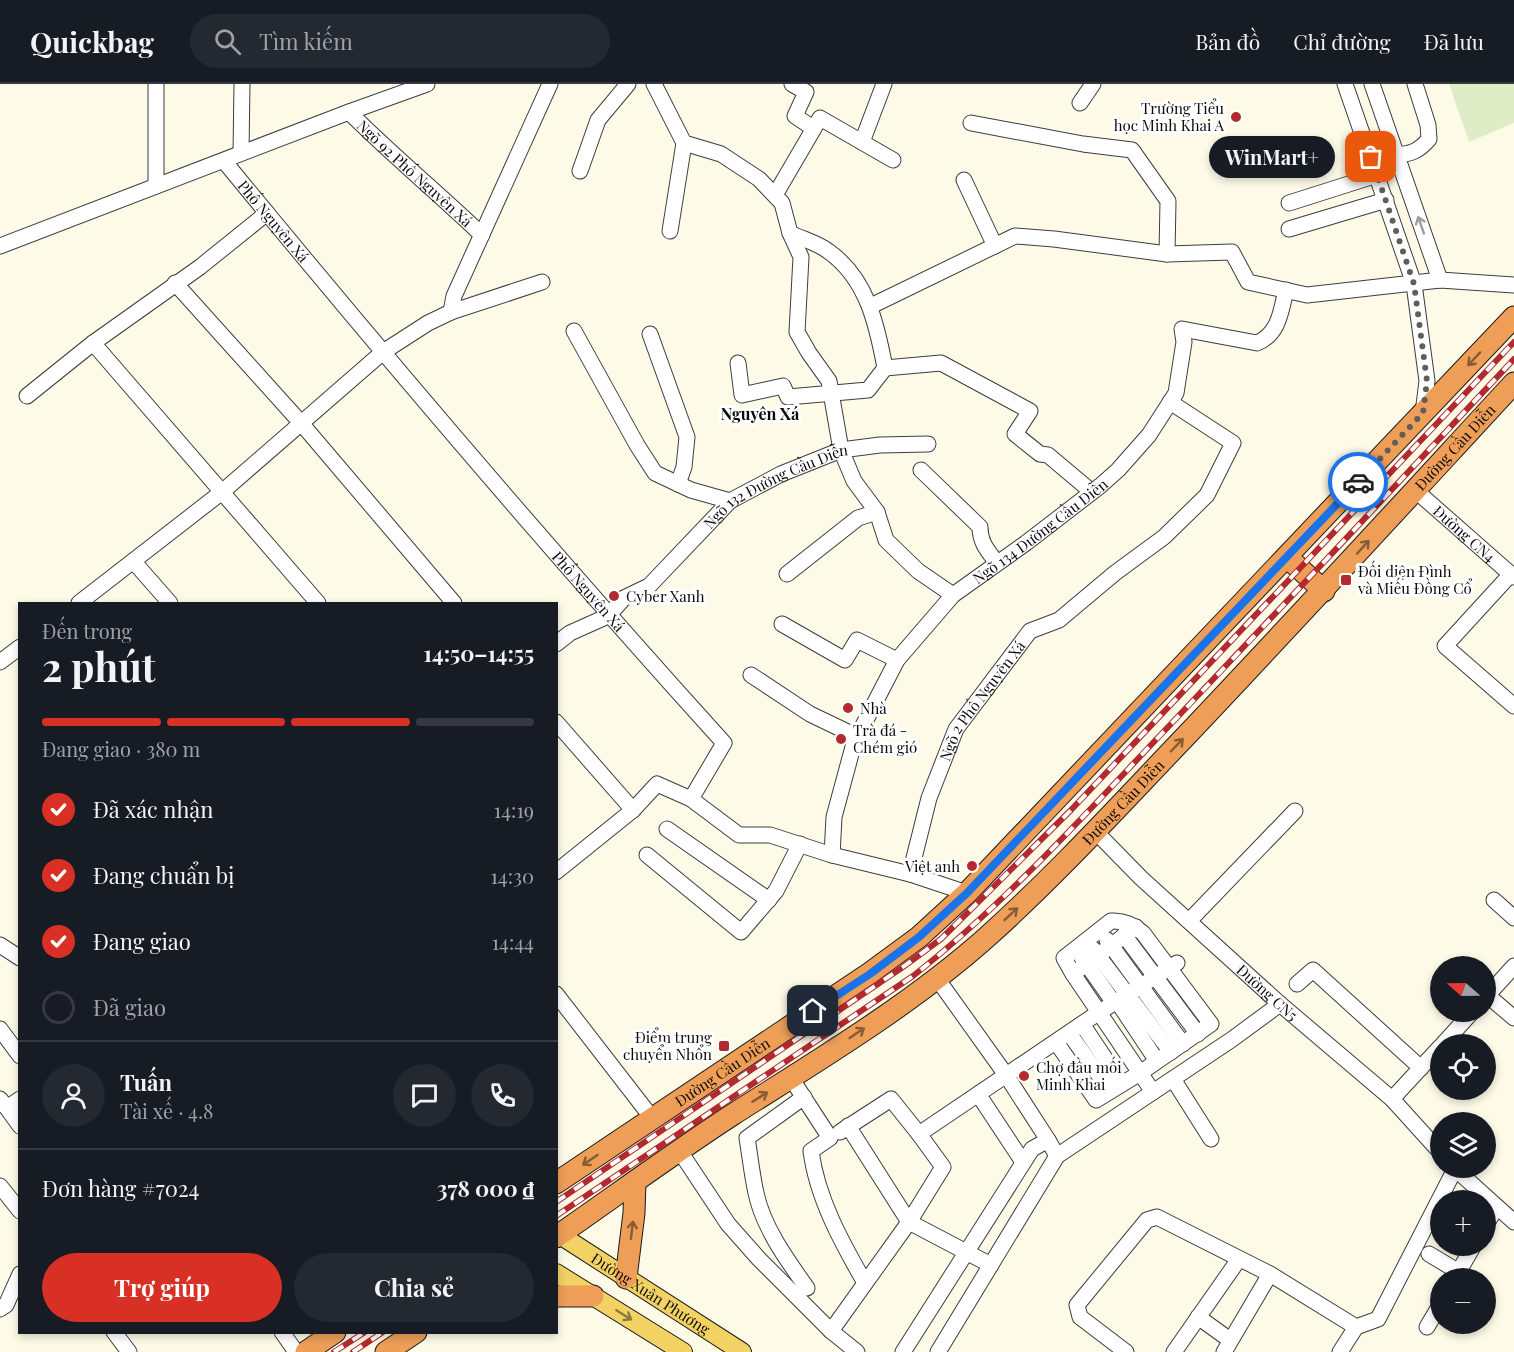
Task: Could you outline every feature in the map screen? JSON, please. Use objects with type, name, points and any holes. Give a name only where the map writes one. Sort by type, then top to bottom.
[{"type":"highway","name":"Đường Cầu Diễn","points":[[558,1182],[870,974],[919,937],[967,893],[1514,317]]},
{"type":"highway","name":"Đường Cầu Diễn","points":[[558,1235],[679,1150],[791,1078],[926,986],[984,939],[1095,831],[1324,591],[1514,383]]},
{"type":"highway","points":[[1287,557],[1324,591]]},
{"type":"highway","points":[[626,1278],[634,1213],[635,1182]]},
{"type":"highway","points":[[558,1296],[593,1296]]},
{"type":"highway","points":[[306,1352],[332,1334]]},
{"type":"highway","points":[[386,1352],[413,1334]]},
{"type":"main road","name":"Đường Xuân Phương","points":[[558,1235],[742,1352]]},
{"type":"main road","name":"Đường Xuân Phương","points":[[558,1274],[683,1352]]},
{"type":"street","points":[[156,84],[156,186]]},
{"type":"street","points":[[241,153],[242,84]]},
{"type":"street","points":[[0,246],[427,84]]},
{"type":"street","points":[[451,312],[454,296],[550,84]]},
{"type":"street","points":[[580,171],[598,120],[628,84]]},
{"type":"street","points":[[654,84],[684,143],[670,231]]},
{"type":"street","points":[[792,84],[806,92],[795,116],[862,142],[893,160]]},
{"type":"street","points":[[862,142],[884,84]]},
{"type":"street","points":[[1080,103],[1093,84]]},
{"type":"street","points":[[1346,84],[1414,284],[1427,381],[1423,413]]},
{"type":"street","points":[[1372,84],[1440,280]]},
{"type":"street","points":[[1396,154],[1410,154],[1422,148],[1429,139],[1428,125],[1415,84]]},
{"type":"street","name":"Ngõ 92 Phố Nguyên Xá","points":[[349,112],[383,146],[427,183],[482,235]]},
{"type":"street","points":[[684,143],[721,154],[759,179],[775,195],[817,123]]},
{"type":"street","points":[[971,123],[1083,144],[1132,150],[1168,201],[1167,254]]},
{"type":"street","name":"Phố Nguyên Xá","points":[[224,160],[367,336],[608,616],[724,742],[691,799]]},
{"type":"street","points":[[1289,203],[1377,175]]},
{"type":"street","points":[[964,180],[995,246]]},
{"type":"street","name":"Ngõ 132 Đường Cầu Diễn","points":[[558,642],[570,633],[608,616],[624,598],[649,586],[730,501],[781,474],[841,450],[829,381],[797,332],[801,257],[790,233],[782,203],[775,195]]},
{"type":"street","points":[[1289,229],[1386,200]]},
{"type":"street","points":[[27,396],[93,343],[200,267],[267,213]]},
{"type":"street","points":[[790,233],[828,250],[849,270],[871,306],[885,368]]},
{"type":"street","points":[[871,306],[1014,236],[1167,254],[1232,252],[1248,282],[1307,295],[1440,280],[1514,285]]},
{"type":"street","points":[[80,602],[222,492],[383,352],[428,323],[451,312],[542,282]]},
{"type":"street","points":[[175,283],[301,423],[453,602]]},
{"type":"street","name":"Ngõ 134 Đường Cầu Diễn","points":[[832,855],[834,817],[858,737],[897,660],[953,595],[1092,492],[1118,470],[1149,435],[1176,393],[1184,342],[1182,329],[1257,343],[1266,339],[1275,328],[1286,290]]},
{"type":"street","points":[[574,331],[637,445],[655,472],[691,490],[730,501]]},
{"type":"street","points":[[650,334],[687,437],[684,467],[678,484]]},
{"type":"street","points":[[93,343],[317,602]]},
{"type":"street","points":[[738,363],[742,395],[783,386],[788,397],[868,390],[885,368],[941,363],[1030,411],[1016,435],[1040,454],[1048,455],[1092,492]]},
{"type":"street","name":"Ngõ 2 Phố Nguyên Xá","points":[[910,874],[929,798],[956,729],[1030,631],[1059,620],[1115,573],[1164,537],[1207,495],[1233,443],[1170,402]]},
{"type":"street","points":[[928,444],[880,445],[841,450],[854,481],[877,512],[886,540],[918,571],[953,595]]},
{"type":"street","points":[[921,470],[980,527],[982,544],[997,563]]},
{"type":"street","name":"Đường CN4","points":[[1415,490],[1512,575]]},
{"type":"street","points":[[787,574],[858,518],[877,512]]},
{"type":"street","points":[[134,562],[169,602]]},
{"type":"street","points":[[1512,575],[1445,646],[1514,706]]},
{"type":"street","points":[[782,624],[845,660],[857,640],[897,660]]},
{"type":"street","points":[[0,662],[18,648]]},
{"type":"street","points":[[751,675],[810,714],[858,737]]},
{"type":"street","points":[[558,724],[633,810]]},
{"type":"street","points":[[558,870],[633,810],[657,784],[691,799],[739,835],[770,836],[832,855],[910,874],[967,893]]},
{"type":"street","points":[[1189,921],[1295,811]]},
{"type":"street","points":[[667,829],[768,900]]},
{"type":"street","name":"Đường CN5","points":[[1095,831],[1141,878],[1280,1004],[1392,1099],[1430,1141]]},
{"type":"street","points":[[647,855],[741,932],[776,891],[800,844]]},
{"type":"street","points":[[1494,900],[1514,918]]},
{"type":"street","points":[[1153,1092],[1072,974],[1064,958],[1111,921],[1120,920],[1130,931],[1155,977],[1198,1034]]},
{"type":"street","points":[[1099,930],[1141,986],[1177,1048]]},
{"type":"street","points":[[1056,1042],[1096,1100],[1211,1024],[1173,965],[1143,933],[1130,931],[1072,974]]},
{"type":"street","points":[[1081,944],[1157,1061]]},
{"type":"street","points":[[0,945],[18,957]]},
{"type":"street","points":[[919,1134],[1075,1028],[1173,965]]},
{"type":"street","points":[[1496,986],[1514,966]]},
{"type":"street","points":[[1297,984],[1313,970],[1421,1068]]},
{"type":"street","points":[[936,977],[1006,1075],[1057,1156]]},
{"type":"street","points":[[558,997],[652,1118]]},
{"type":"street","points":[[1119,1000],[1177,1048]]},
{"type":"street","points":[[938,1352],[1057,1156],[1231,1040],[1280,1004]]},
{"type":"street","points":[[1496,1004],[1514,1018]]},
{"type":"street","points":[[1451,1034],[1463,1022]]},
{"type":"street","points":[[1075,1028],[1116,1088]]},
{"type":"street","points":[[18,1029],[2,1036],[18,1054]]},
{"type":"street","points":[[1392,1099],[1430,1058]]},
{"type":"street","points":[[791,1078],[830,1138]]},
{"type":"street","points":[[1173,1079],[1211,1139]]},
{"type":"street","points":[[978,1094],[1023,1162]]},
{"type":"street","points":[[804,1097],[747,1138],[756,1193],[763,1216],[789,1263],[807,1288]]},
{"type":"street","points":[[831,1332],[909,1222],[943,1167],[891,1099],[811,1152],[812,1164],[826,1206],[845,1248],[865,1283]]},
{"type":"street","points":[[9,1102],[18,1121]]},
{"type":"street","points":[[848,1126],[909,1222],[991,1265]]},
{"type":"street","points":[[903,1352],[1023,1162],[1032,1149],[1048,1140]]},
{"type":"street","points":[[679,1150],[728,1224],[831,1332],[857,1352]]},
{"type":"street","points":[[1340,1352],[1356,1327],[1378,1319],[1449,1178]]},
{"type":"street","points":[[1465,1178],[1514,1222]]},
{"type":"street","points":[[0,1186],[18,1209]]},
{"type":"street","points":[[1126,1352],[1080,1317],[1077,1305],[1147,1220],[1157,1217],[1270,1274],[1356,1327]]},
{"type":"street","points":[[1429,1254],[1448,1268]]},
{"type":"street","points":[[1174,1352],[1239,1259]]},
{"type":"street","points":[[1198,1317],[1228,1348],[1270,1274]]},
{"type":"street","points":[[0,1309],[6,1305],[18,1278]]},
{"type":"street","points":[[1427,1327],[1430,1322]]},
{"type":"street","points":[[116,1334],[129,1352]]},
{"type":"street","points":[[283,1334],[296,1352]]},
{"type":"green space","points":[[1449,84],[1514,84],[1514,123],[1469,142]]},
{"type":"railway","points":[[558,1201],[941,939],[1071,810],[1514,342]]},
{"type":"railway","points":[[558,1215],[913,976],[948,948],[1014,887],[1077,823],[1514,359]]},
{"type":"railway","points":[[334,1352],[362,1334]]},
{"type":"railway","points":[[353,1352],[380,1334]]},
{"type":"way so far","points":[[1358,482],[1423,413],[1427,381],[1414,284],[1371,157]]},
{"type":"place","name":"Trường Tiểu học Minh Khai A","points":[[1236,117]]},
{"type":"place","name":"WinMart+","points":[[1371,157]]},
{"type":"place","name":"Đối diện Đình và Miếu Đồng Cổ","points":[[1346,580]]},
{"type":"place","name":"Cyber Xanh","points":[[614,596]]},
{"type":"place","name":"Nhà","points":[[848,708]]},
{"type":"place","name":"Trà đá - Chém gió","points":[[841,739]]},
{"type":"place","name":"Việt anh","points":[[972,866]]},
{"type":"place","name":"Điểm trung chuyển Nhổn","points":[[724,1046]]},
{"type":"place","name":"Chợ đầu mối Minh Khai","points":[[1024,1076]]},
{"type":"district","name":"Nguyên Xá","points":[[760,413]]},
{"type":"route","points":[[813,1011],[870,974],[919,937],[967,893],[1358,482]]}]
